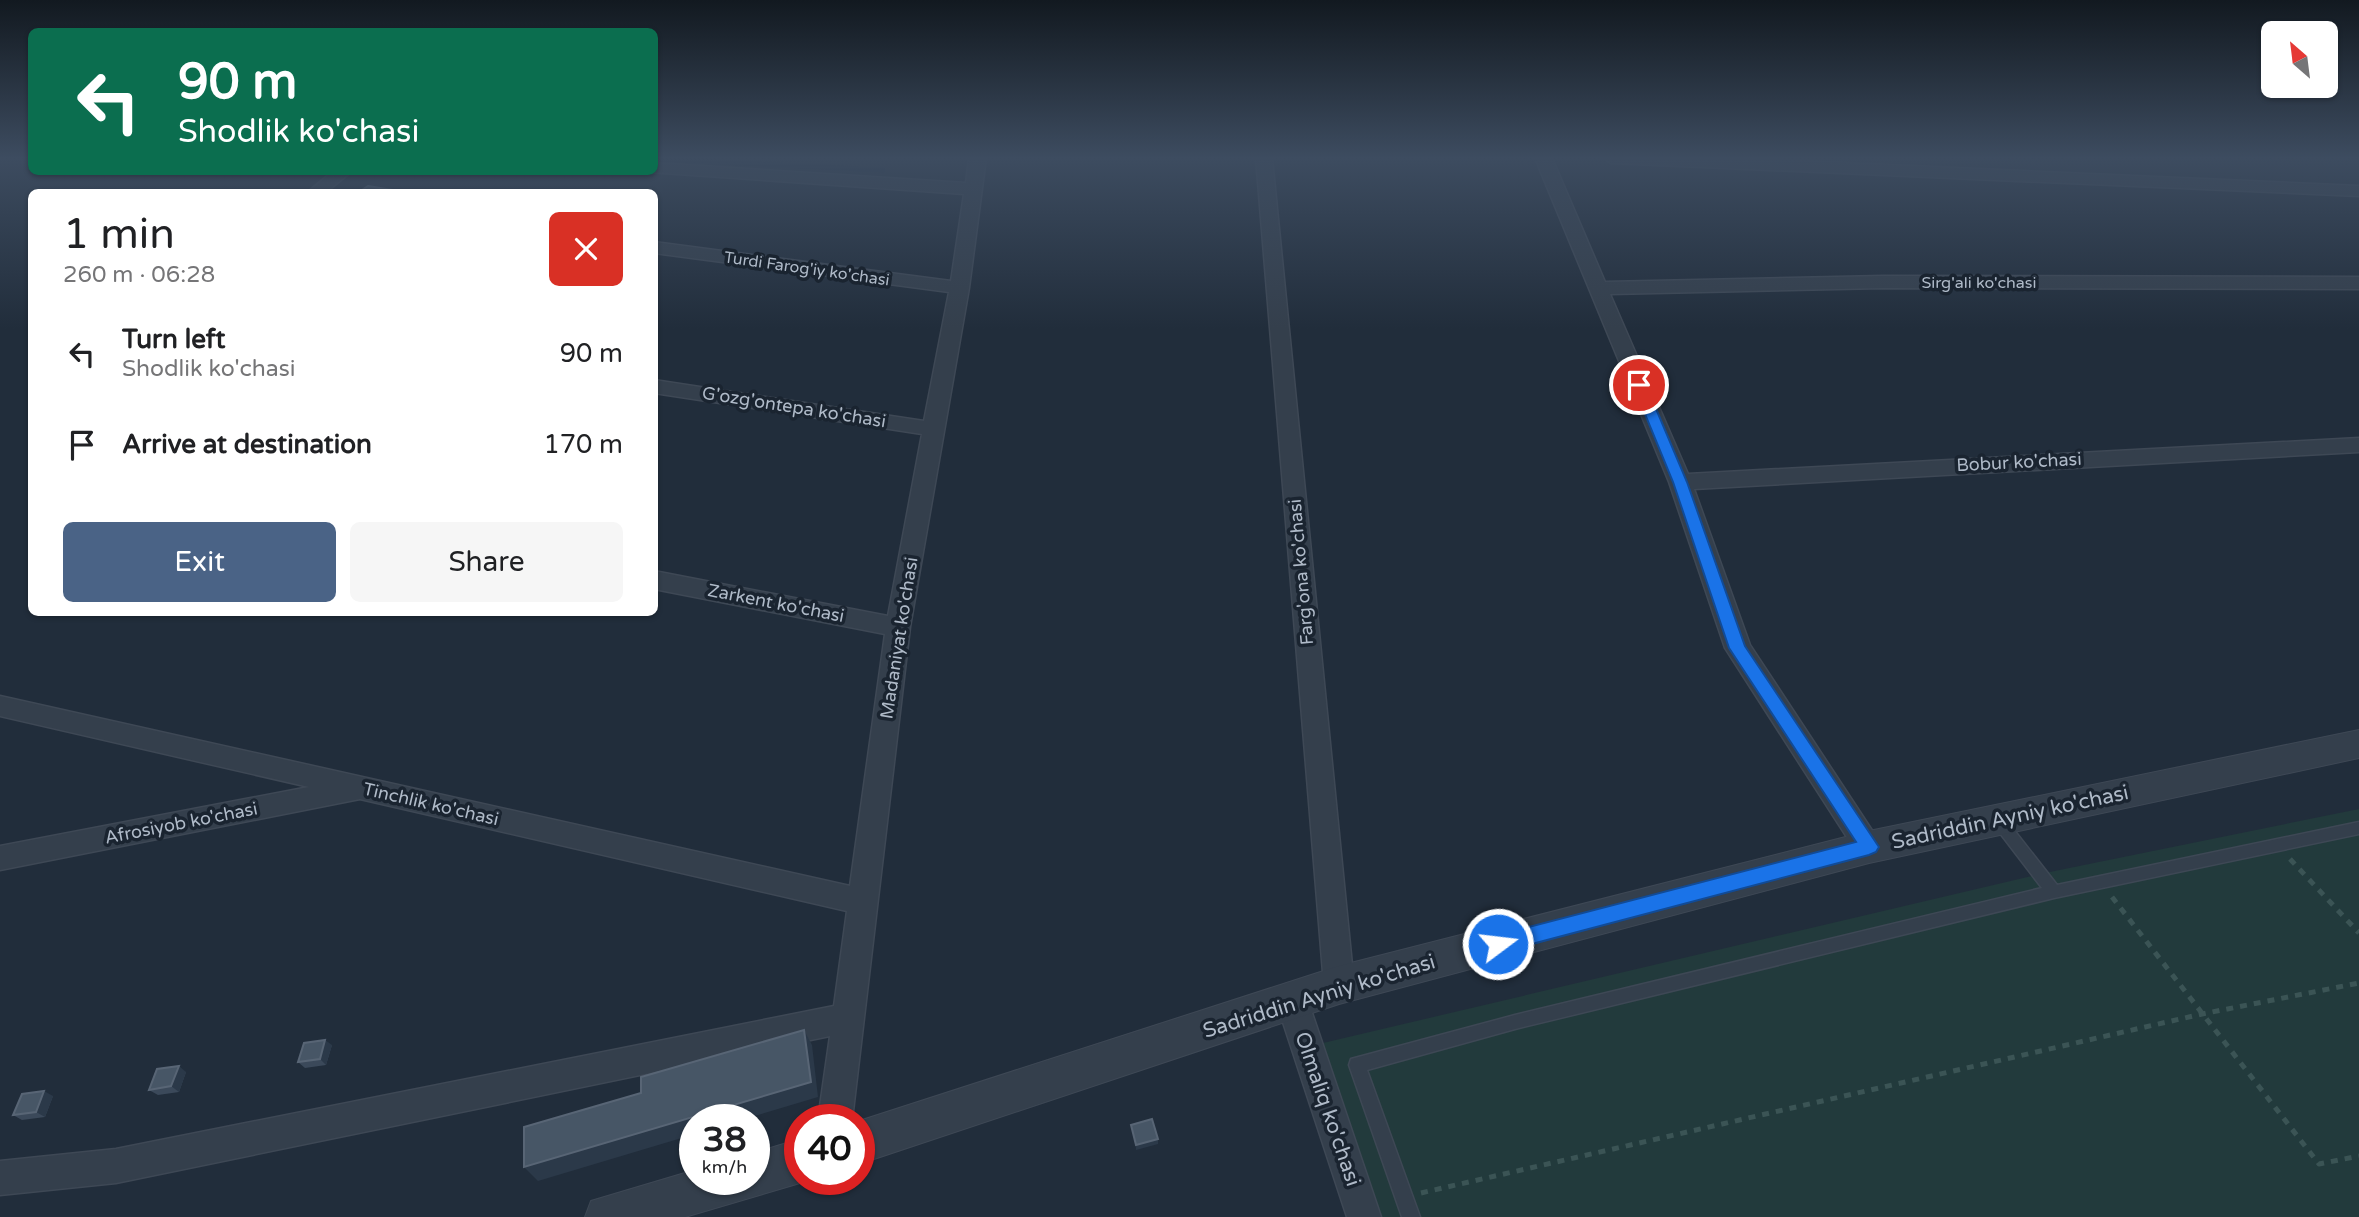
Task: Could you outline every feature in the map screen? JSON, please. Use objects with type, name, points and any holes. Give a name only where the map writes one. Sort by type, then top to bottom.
[{"type":"street","name":"Madaniyat ko'chasi","points":[[837,1104],[898,627],[970,215]]},
{"type":"street","name":"Farg'ona ko'chasi","points":[[1269,215],[1339,985]]},
{"type":"street","points":[[1567,215],[1680,482],[1738,648],[1869,847]]},
{"type":"street","name":"Turdi Farog'iy ko'chasi","points":[[658,248],[958,288]]},
{"type":"street","name":"Sirg'ali ko'chasi","points":[[1599,288],[1882,282],[2359,283]]},
{"type":"street","name":"G'ozg'ontepa ko'chasi","points":[[658,387],[933,429]]},
{"type":"street","name":"Bobur ko'chasi","points":[[1680,482],[2359,445]]},
{"type":"street","name":"Zarkent ko'chasi","points":[[658,581],[898,627]]},
{"type":"street","name":"Tinchlik ko'chasi","points":[[0,706],[863,902]]},
{"type":"street","name":"Sadriddin Ayniy ko'chasi","points":[[875,1138],[1339,985],[1869,847],[2359,744]]},
{"type":"street","name":"Afrosiyob ko'chasi","points":[[0,858],[362,789]]},
{"type":"street","name":"Olmaliq ko'chasi","points":[[1292,1001],[1364,1217]]},
{"type":"street","points":[[0,1178],[116,1166],[847,1018]]},
{"type":"street","points":[[607,1217],[684,1195]]},
{"type":"lane","points":[[1998,820],[2054,892]]},
{"type":"lane","points":[[1411,1217],[1357,1065],[1515,1023],[2054,892],[2359,828]]},
{"type":"path","points":[[2278,845],[2359,933]]},
{"type":"path","points":[[2101,882],[2319,1164],[2359,1156]]},
{"type":"path","points":[[1404,1196],[2203,1014],[2359,983]]},
{"type":"green space","points":[[2359,809],[2359,1217],[1381,1217],[1323,1043],[2040,874]]},
{"type":"building","points":[[804,1030],[811,1082],[737,1104],[679,1104],[679,1121],[524,1167],[524,1127],[641,1093],[641,1077]]},
{"type":"building","points":[[325,1040],[320,1059],[298,1062],[304,1043]]},
{"type":"building","points":[[179,1066],[171,1086],[149,1090],[157,1069]]},
{"type":"building","points":[[44,1091],[36,1112],[13,1115],[22,1094]]},
{"type":"building","points":[[1152,1119],[1158,1139],[1136,1145],[1131,1125]]},
{"type":"route","points":[[1498,944],[1869,847],[1738,648],[1680,482],[1639,385]]}]
